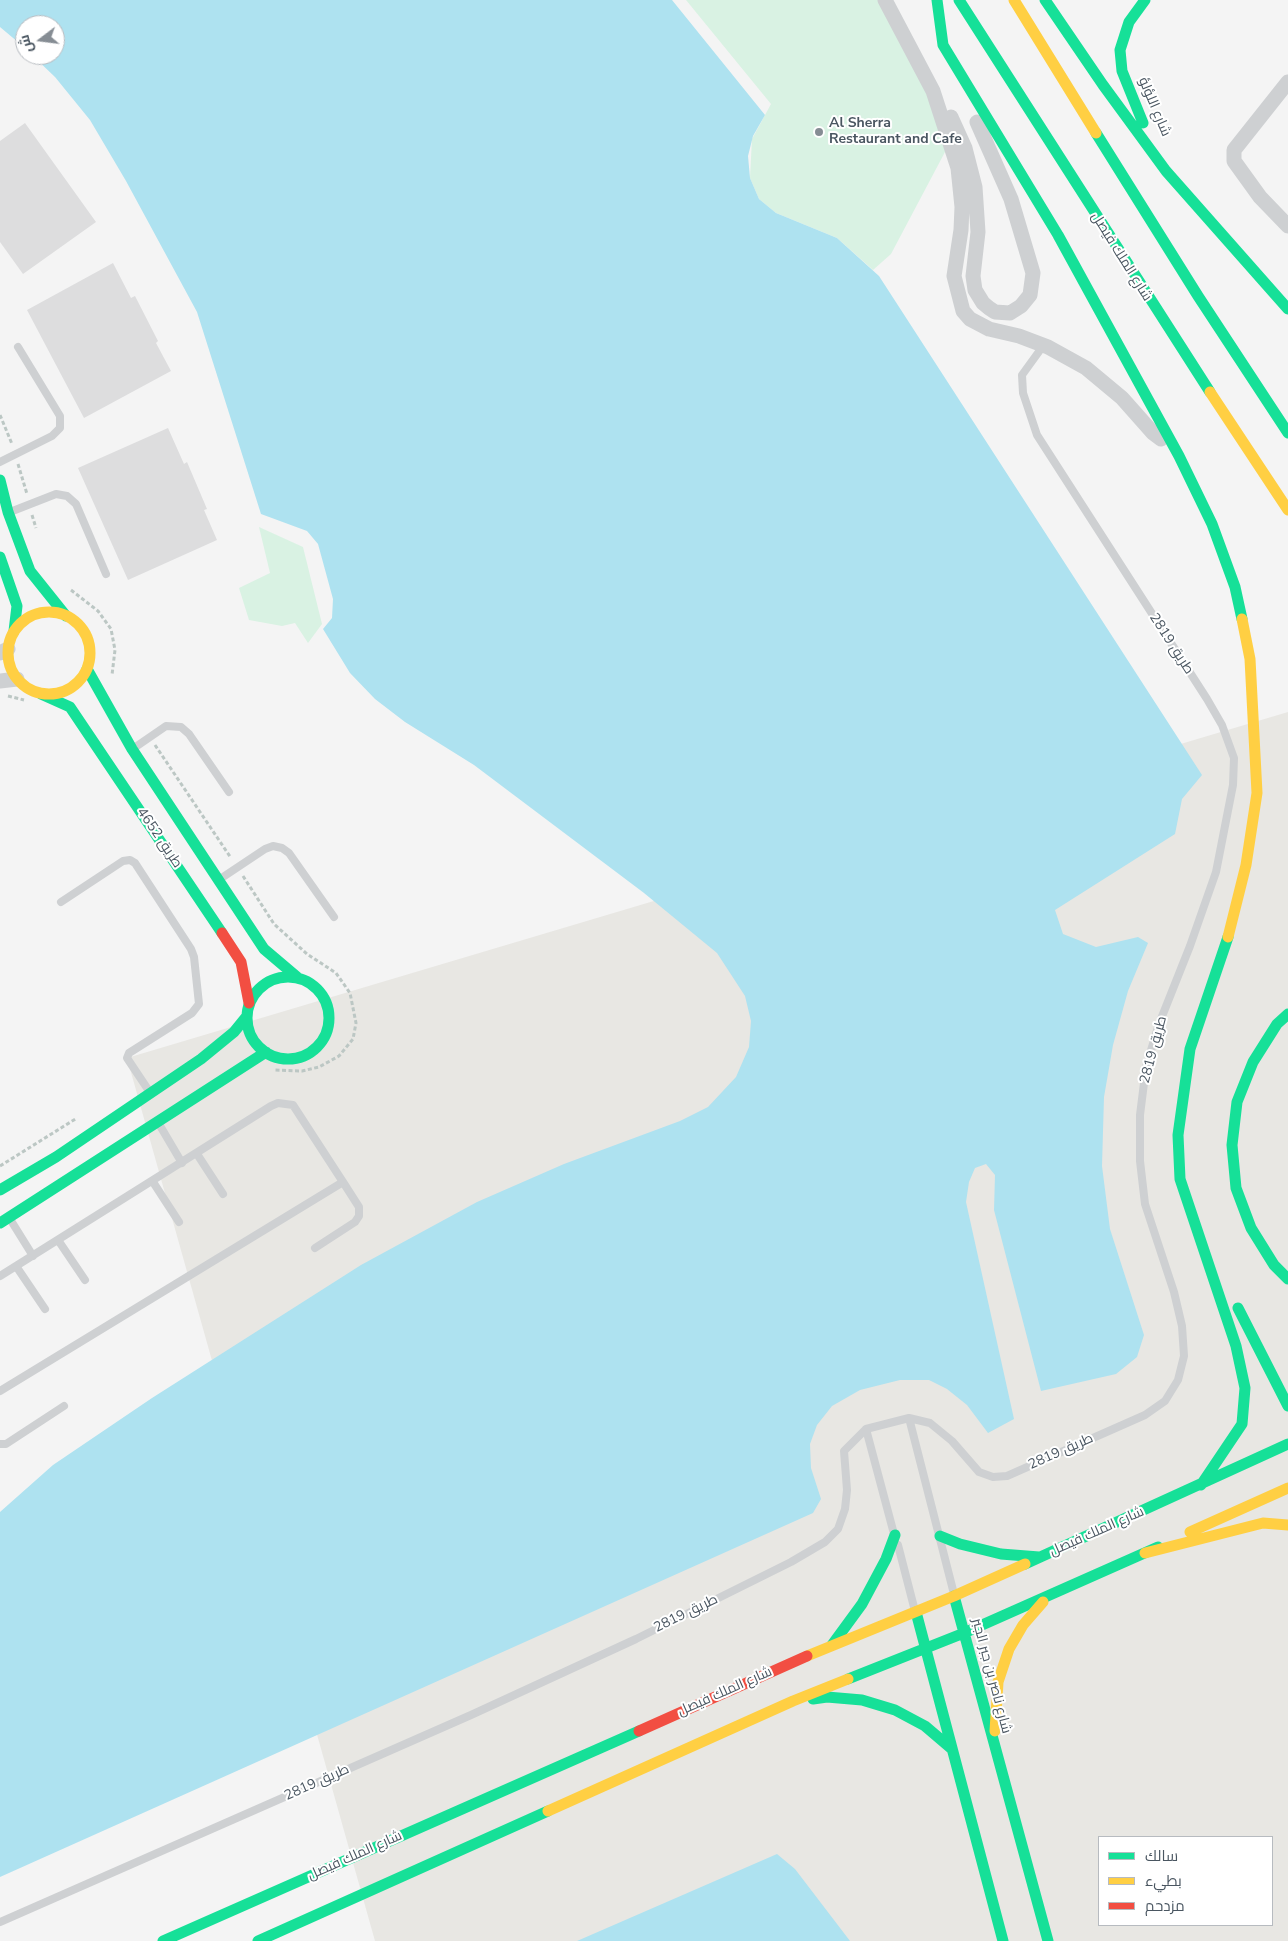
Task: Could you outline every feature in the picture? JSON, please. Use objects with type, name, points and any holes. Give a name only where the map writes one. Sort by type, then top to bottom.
[{"type":"main road","points":[[937,0],[943,45],[1058,235],[1175,450],[1212,524],[1235,586],[1250,659],[1257,793],[1246,865],[1226,947],[1190,1049],[1178,1135],[1180,1180],[1236,1346],[1245,1388],[1242,1424],[1201,1485]]},
{"type":"main road","name":"شارع الملك فيصل","points":[[960,0],[1165,326],[1288,510]]},
{"type":"main road","points":[[1014,0],[1198,296],[1288,433]]},
{"type":"main road","points":[[1045,0],[1098,78],[1166,171],[1288,309]]},
{"type":"main road","name":"شارع اللؤلؤ","points":[[1145,0],[1129,22],[1120,50],[1122,71],[1133,102],[1166,171]]},
{"type":"main road","points":[[0,480],[8,512],[30,571],[66,616],[76,623],[89,644],[90,657],[87,669],[79,681],[68,690],[55,694],[42,694],[28,689],[17,679],[4,651],[14,630],[17,606],[0,557]]},
{"type":"main road","points":[[14,630],[24,620],[37,614],[52,612],[66,616]]},
{"type":"main road","name":"طريق 4652","points":[[87,669],[132,749],[264,950],[297,977]]},
{"type":"main road","name":"طريق 4652","points":[[42,694],[70,707],[152,826],[241,962],[249,1003]]},
{"type":"main road","points":[[280,977],[297,977],[311,983],[322,994],[325,1000],[329,1024],[324,1038],[307,1055],[296,1059],[282,1059],[266,1052],[255,1042],[248,1030],[247,1016],[249,1003],[257,990],[267,982],[280,977]]},
{"type":"main road","points":[[1288,1014],[1277,1024],[1253,1062],[1237,1102],[1232,1145],[1236,1188],[1250,1228],[1274,1265],[1288,1279]]},
{"type":"main road","points":[[0,1190],[56,1157],[201,1059],[234,1032],[247,1016]]},
{"type":"main road","points":[[4,1220],[266,1052]]},
{"type":"main road","points":[[1196,1227],[1288,1406]]},
{"type":"main road","name":"شارع الملك فيصل","points":[[163,1941],[832,1645],[916,1612],[1042,1558],[1288,1444]]},
{"type":"main road","points":[[258,1941],[793,1701],[964,1634],[1288,1488]]},
{"type":"main road","points":[[1145,1553],[1263,1523],[1288,1525]]},
{"type":"main road","points":[[832,1645],[862,1604],[886,1559],[895,1535]]},
{"type":"main road","points":[[940,1536],[994,1553],[1042,1558]]},
{"type":"main road","name":"شارع ناصر بن جبر الجبر","points":[[954,1596],[1048,1941]]},
{"type":"main road","points":[[994,1748],[998,1682],[1009,1650],[1022,1625],[1047,1597]]},
{"type":"main road","points":[[916,1612],[1003,1941]]},
{"type":"main road","points":[[793,1701],[827,1697],[862,1700],[895,1710],[925,1726],[952,1749]]},
{"type":"street","points":[[885,0],[933,92],[953,148],[961,188],[961,230],[954,276],[963,311],[975,322],[988,329],[1019,336],[1086,368],[1105,382],[1133,409],[1153,433],[1175,450]]},
{"type":"street","points":[[933,92],[946,109],[958,131],[972,166],[978,210],[977,250],[973,276],[975,290],[989,308],[995,312],[1010,313],[1022,306],[1030,295],[1033,273],[1010,200],[943,45]]},
{"type":"street","points":[[1288,82],[1234,150],[1234,161],[1260,197],[1288,226]]},
{"type":"street","points":[[0,680],[17,679]]},
{"type":"lane","points":[[0,462],[52,436],[60,428],[61,422],[60,416],[18,346]]},
{"type":"lane","name":"طريق 2819","points":[[0,1922],[471,1715],[636,1639],[791,1562],[825,1542],[838,1529],[846,1509],[847,1490],[844,1451],[866,1430],[909,1418],[930,1423],[952,1441],[979,1472],[993,1477],[1007,1476],[1145,1415],[1165,1401],[1178,1380],[1184,1356],[1182,1326],[1174,1292],[1145,1204],[1140,1162],[1140,1115],[1146,1067],[1159,1024],[1190,946],[1216,872],[1232,793],[1234,758],[1222,725],[1207,699],[1037,434],[1023,393],[1022,375],[1043,346]]},
{"type":"lane","points":[[8,512],[56,494],[72,499],[106,574]]},
{"type":"lane","points":[[132,749],[166,726],[181,727],[189,734],[229,792]]},
{"type":"lane","points":[[218,880],[265,849],[273,846],[282,848],[334,917]]},
{"type":"lane","points":[[60,902],[123,861],[130,860],[135,863],[191,949],[194,957],[199,1004],[197,1009],[129,1054],[127,1058],[151,1092]]},
{"type":"lane","points":[[0,1276],[153,1182],[271,1106],[286,1103],[293,1105],[359,1208],[360,1216],[354,1222],[315,1248]]},
{"type":"lane","points":[[157,1122],[182,1163]]},
{"type":"lane","points":[[197,1154],[223,1194]]},
{"type":"lane","points":[[153,1182],[179,1222]]},
{"type":"lane","points":[[0,1391],[343,1182]]},
{"type":"lane","points":[[4,1220],[33,1256]]},
{"type":"lane","points":[[58,1240],[84,1280]]},
{"type":"lane","points":[[16,1266],[44,1309]]},
{"type":"lane","points":[[0,1444],[6,1444],[64,1406]]},
{"type":"lane","name":"شارع ناصر بن جبر الجبر","points":[[909,1418],[954,1596]]},
{"type":"lane","points":[[866,1430],[916,1612]]},
{"type":"path","points":[[0,414],[16,454],[36,530]]},
{"type":"path","points":[[67,587],[98,611],[111,629],[115,650],[111,678]]},
{"type":"path","points":[[0,1166],[83,1114]]},
{"type":"shaded area","points":[[1288,712],[1288,1941],[375,1941],[127,1058]]},
{"type":"green space","points":[[686,0],[886,0],[954,135],[891,254],[873,270],[837,238],[776,213],[759,199],[750,178],[752,139],[771,104]]},
{"type":"green space","points":[[259,527],[303,547],[322,624],[308,643],[295,623],[282,626],[249,620],[239,588],[270,573]]},
{"type":"water","points":[[0,0],[672,0],[765,115],[753,136],[748,156],[750,178],[759,199],[776,213],[837,238],[879,276],[1202,775],[1182,799],[1175,834],[1055,910],[1063,934],[1096,947],[1138,937],[1148,943],[1128,991],[1113,1045],[1104,1097],[1102,1166],[1110,1229],[1144,1335],[1137,1357],[1116,1374],[1041,1391],[994,1210],[995,1175],[986,1164],[975,1168],[969,1182],[966,1202],[1014,1419],[988,1433],[967,1405],[947,1389],[929,1380],[900,1380],[860,1390],[832,1406],[817,1425],[810,1444],[811,1468],[821,1499],[813,1513],[0,1877],[0,1512],[53,1465],[152,1398],[361,1265],[477,1202],[564,1164],[680,1121],[708,1107],[736,1077],[749,1047],[751,1021],[745,996],[717,953],[644,893],[474,765],[405,722],[375,699],[350,673],[323,629],[332,618],[333,599],[318,544],[307,531],[261,514],[197,312],[126,181],[90,120],[55,77],[42,65],[65,65],[65,15],[15,15],[15,40],[0,27]]},
{"type":"water","points":[[777,1854],[795,1869],[850,1941],[577,1941]]},
{"type":"building","points":[[25,123],[96,222],[23,274],[0,242],[0,141]]},
{"type":"building","points":[[113,263],[131,298],[135,296],[171,371],[84,418],[27,310]]},
{"type":"building","points":[[168,428],[184,464],[187,462],[207,509],[204,510],[217,540],[128,580],[78,468]]},
{"type":"traffic: fast","points":[[937,0],[943,45],[1058,235],[1179,456],[1212,524],[1235,587],[1242,619]]},
{"type":"traffic: fast","points":[[959,0],[1210,392]]},
{"type":"traffic: fast","points":[[1045,0],[1103,85],[1166,171],[1288,309]]},
{"type":"traffic: fast","points":[[1143,123],[1122,71],[1120,50],[1129,22],[1145,0]]},
{"type":"traffic: fast","points":[[1096,133],[1198,296],[1288,433]]},
{"type":"traffic: fast","points":[[0,480],[8,512],[30,571],[66,616]]},
{"type":"traffic: fast","points":[[0,557],[17,606],[14,631]]},
{"type":"traffic: fast","points":[[87,669],[132,749],[264,949],[297,977]]},
{"type":"traffic: fast","points":[[41,694],[70,707],[222,933]]},
{"type":"traffic: fast","points":[[1201,1485],[1242,1424],[1245,1388],[1236,1346],[1180,1179],[1178,1135],[1190,1049],[1228,937]]},
{"type":"traffic: fast","points":[[288,977],[304,980],[317,989],[326,1002],[329,1018],[326,1034],[317,1047],[304,1056],[288,1059],[272,1056],[259,1047],[250,1034],[247,1018],[250,1002],[259,989],[272,980],[288,977]]},
{"type":"traffic: fast","points":[[1288,1014],[1277,1024],[1253,1062],[1237,1102],[1232,1145],[1236,1188],[1251,1228],[1274,1265],[1288,1279]]},
{"type":"traffic: fast","points":[[0,1190],[56,1157],[201,1059],[234,1032],[247,1016]]},
{"type":"traffic: fast","points":[[0,1223],[266,1052]]},
{"type":"traffic: fast","points":[[1238,1308],[1288,1406]]},
{"type":"traffic: fast","points":[[1025,1564],[1288,1444]]},
{"type":"traffic: fast","points":[[832,1645],[862,1604],[886,1559],[895,1535]]},
{"type":"traffic: fast","points":[[940,1536],[960,1544],[1001,1554],[1039,1557]]},
{"type":"traffic: fast","points":[[848,1679],[964,1633],[1158,1547]]},
{"type":"traffic: fast","points":[[954,1596],[1048,1941]]},
{"type":"traffic: fast","points":[[916,1612],[1003,1941]]},
{"type":"traffic: fast","points":[[813,1699],[827,1697],[862,1700],[895,1710],[925,1726],[952,1749]]},
{"type":"traffic: fast","points":[[163,1941],[639,1731]]},
{"type":"traffic: fast","points":[[258,1941],[548,1811]]},
{"type":"traffic: slow","points":[[1014,0],[1096,133]]},
{"type":"traffic: slow","points":[[1210,392],[1288,510]]},
{"type":"traffic: slow","points":[[49,612],[65,615],[78,624],[87,637],[90,653],[87,669],[78,682],[65,691],[49,694],[33,691],[20,682],[11,669],[8,653],[11,637],[20,624],[33,615],[49,612]]},
{"type":"traffic: slow","points":[[1228,937],[1246,865],[1257,793],[1250,659],[1242,619]]},
{"type":"traffic: slow","points":[[1190,1532],[1288,1488]]},
{"type":"traffic: slow","points":[[1145,1553],[1263,1523],[1288,1525]]},
{"type":"traffic: slow","points":[[807,1656],[954,1596],[1025,1564]]},
{"type":"traffic: slow","points":[[995,1731],[998,1682],[1009,1649],[1023,1625],[1043,1602]]},
{"type":"traffic: slow","points":[[548,1811],[793,1701],[848,1679]]},
{"type":"traffic: jam","points":[[222,933],[241,962],[249,1003]]},
{"type":"traffic: jam","points":[[639,1731],[807,1656]]},
{"type":"place","name":"Al Sherra Restaurant and Cafe","points":[[819,132]]}]
